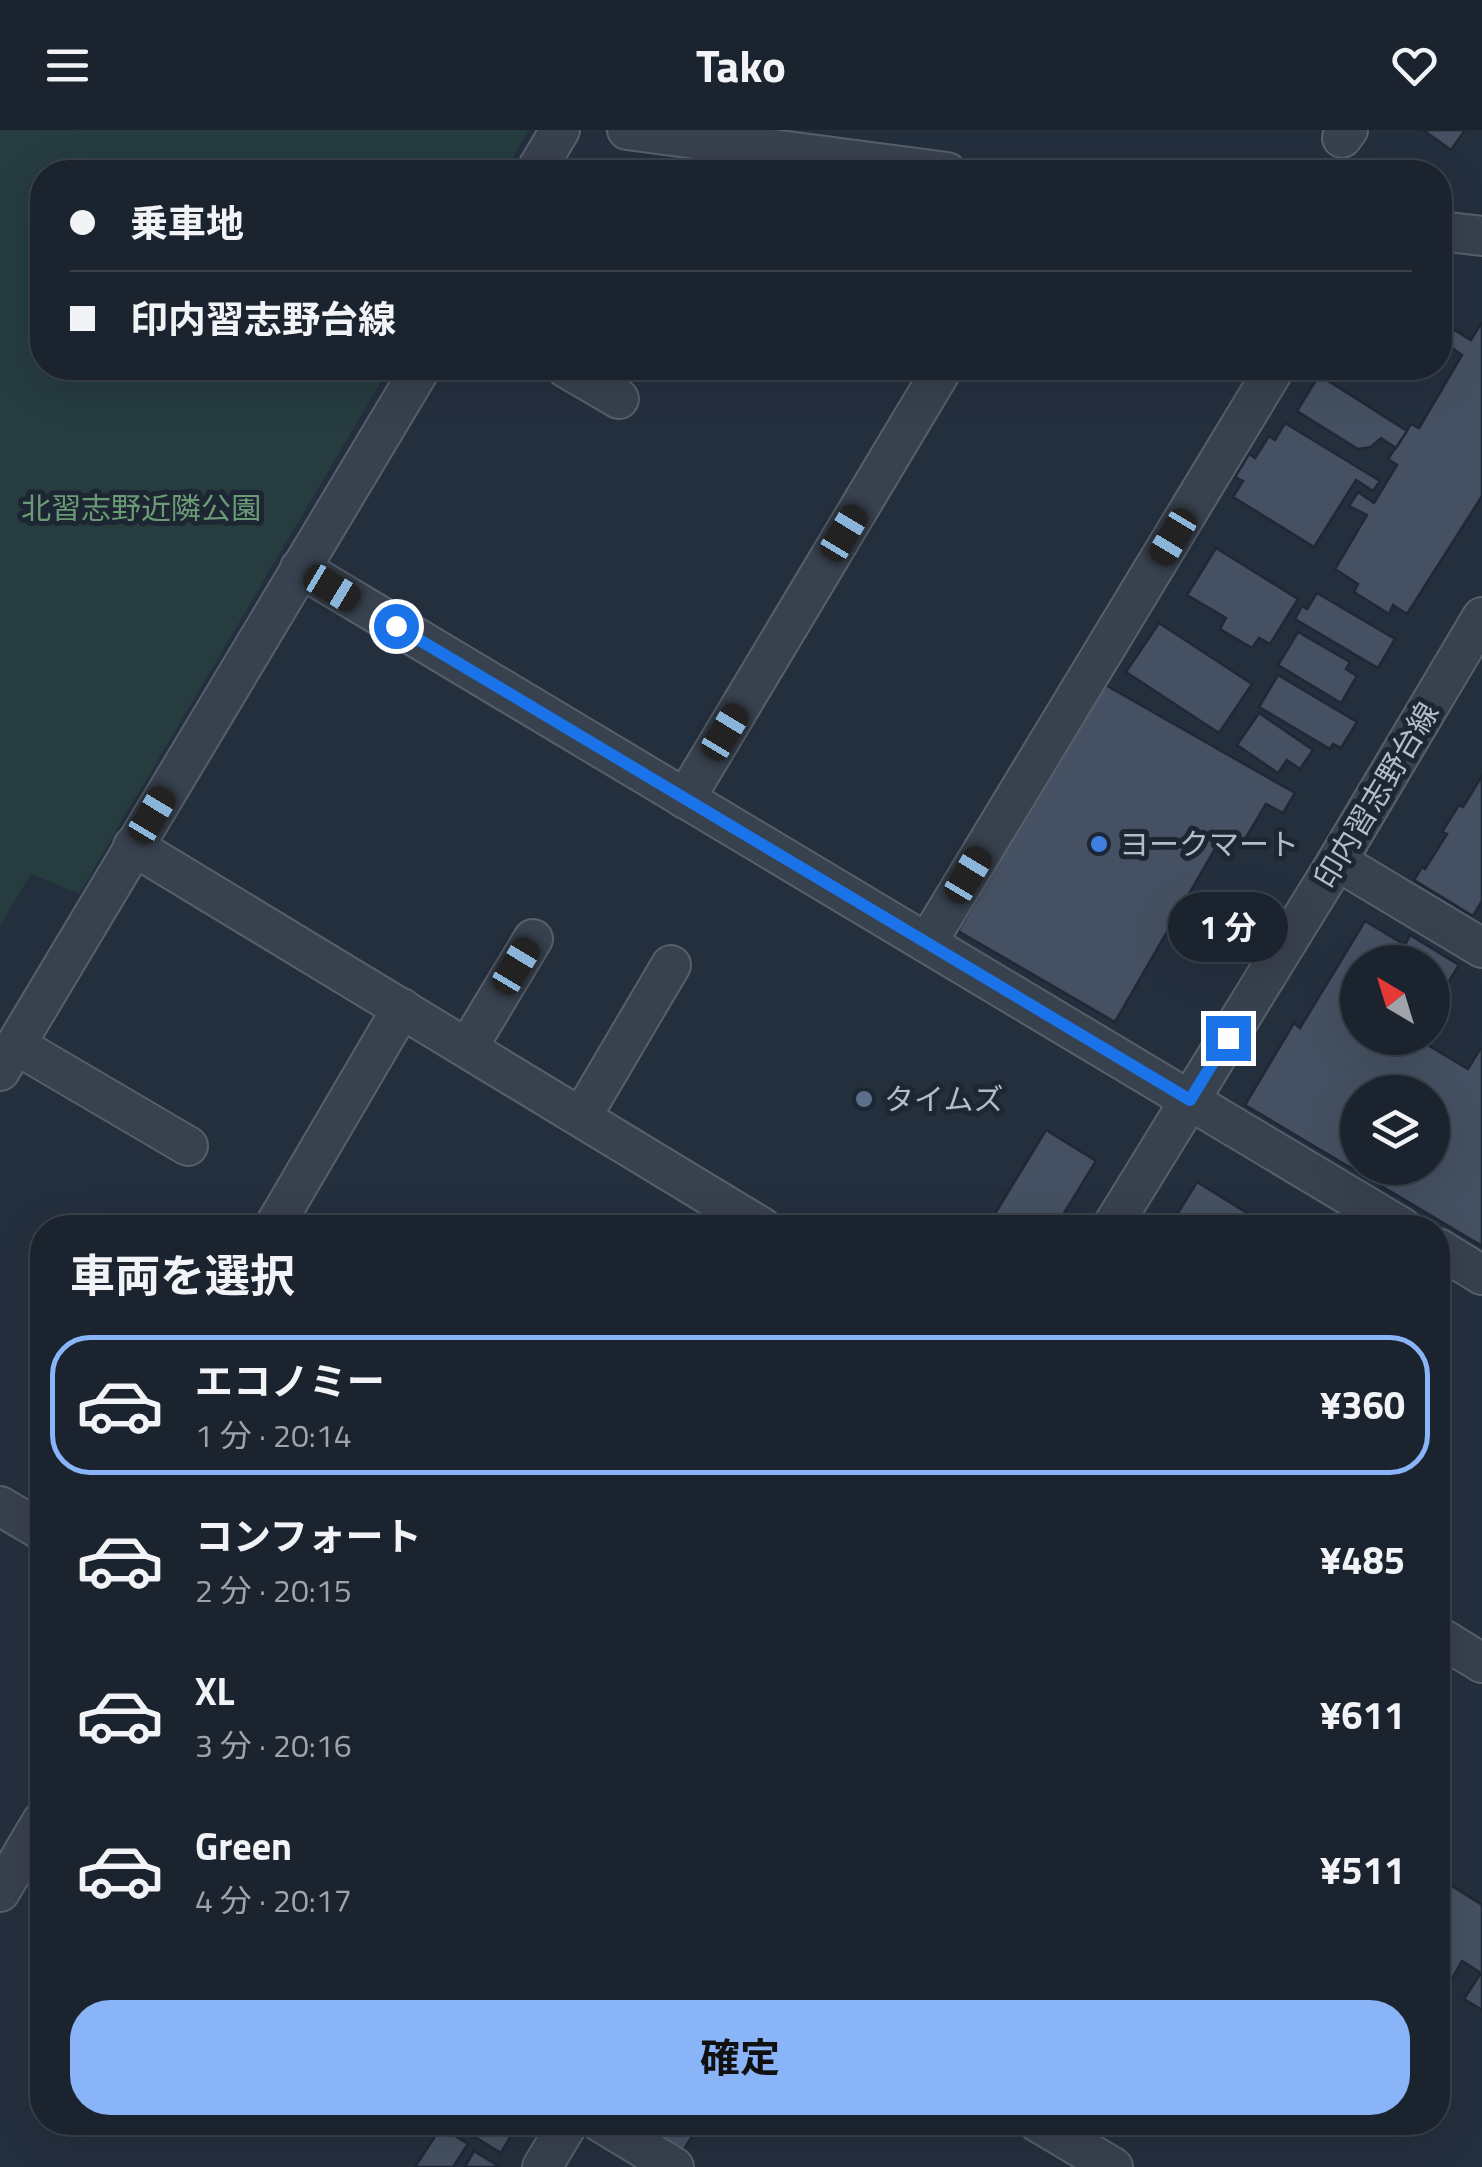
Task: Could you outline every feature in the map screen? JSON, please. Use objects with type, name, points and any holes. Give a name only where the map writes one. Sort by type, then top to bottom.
[{"type":"street","points":[[542,160],[560,130]]},
{"type":"street","points":[[626,130],[778,160]]},
{"type":"street","points":[[1452,232],[1482,236]]},
{"type":"street","points":[[188,1146],[8,1058],[414,380]]},
{"type":"street","points":[[587,380],[619,399]]},
{"type":"street","points":[[685,798],[936,380]]},
{"type":"street","points":[[927,943],[1268,380]]},
{"type":"street","points":[[300,568],[1381,1215]]},
{"type":"street","name":"印内習志野台線","points":[[1119,1215],[1482,617]]},
{"type":"street","points":[[133,846],[742,1215]]},
{"type":"street","points":[[1337,861],[1482,948]]},
{"type":"street","points":[[468,1047],[532,939]]},
{"type":"street","points":[[582,1116],[671,965]]},
{"type":"street","points":[[280,1215],[402,1008]]},
{"type":"street","points":[[1450,1255],[1482,1275]]},
{"type":"street","points":[[0,1506],[30,1525]]},
{"type":"street","points":[[1450,1643],[1482,1663]]},
{"type":"street","points":[[0,1892],[30,1841]]},
{"type":"street","points":[[542,2167],[561,2135]]},
{"type":"street","points":[[621,2135],[674,2167]]},
{"type":"street","points":[[1060,2135],[1113,2167]]},
{"type":"green space","name":"北習志野近隣公園","points":[[0,130],[529,130],[511,160],[30,160],[30,380],[382,380],[79,894],[31,874],[0,926]]},
{"type":"building","points":[[1423,130],[1465,130],[1451,150]]},
{"type":"building","points":[[1482,322],[1482,496],[1407,614],[1393,605],[1389,614],[1354,592],[1358,584],[1335,569],[1367,515],[1349,506],[1358,492],[1374,503],[1397,465],[1388,459],[1411,424],[1419,428],[1447,380],[1452,380],[1462,355],[1452,348],[1452,329],[1471,340]]},
{"type":"building","points":[[1316,380],[1327,380],[1407,431],[1396,448],[1381,438],[1371,447],[1358,449],[1297,411]]},
{"type":"building","points":[[1285,423],[1380,481],[1373,491],[1356,480],[1314,547],[1233,497],[1243,481],[1235,477],[1249,454],[1255,458],[1269,436],[1275,440]]},
{"type":"building","points":[[1216,548],[1298,599],[1270,644],[1259,638],[1252,648],[1220,629],[1226,618],[1187,595]]},
{"type":"building","points":[[1317,593],[1395,639],[1378,668],[1295,619],[1302,606],[1307,609]]},
{"type":"building","points":[[1159,623],[1252,684],[1219,733],[1126,672]]},
{"type":"building","points":[[1298,632],[1350,662],[1346,669],[1357,676],[1341,703],[1278,665]]},
{"type":"building","points":[[1278,675],[1357,722],[1341,748],[1333,744],[1330,749],[1259,707]]},
{"type":"building","points":[[1102,683],[1295,793],[1283,813],[1266,804],[1241,846],[1223,835],[1115,1022],[958,931]]},
{"type":"building","points":[[1259,713],[1313,750],[1300,769],[1287,760],[1278,773],[1237,745]]},
{"type":"building","points":[[1482,776],[1482,901],[1473,916],[1414,880],[1447,834],[1442,832],[1459,805],[1463,807]]},
{"type":"building","points":[[1365,921],[1405,945],[1350,945]]},
{"type":"building","points":[[1410,935],[1426,945],[1405,945]]},
{"type":"building","points":[[1450,959],[1459,965],[1450,980]]},
{"type":"building","points":[[1340,962],[1340,1055],[1445,1055],[1468,1069],[1482,1050],[1482,1246],[1450,1227],[1450,1215],[1430,1215],[1379,1185],[1450,1185],[1450,1075],[1340,1075],[1340,1162],[1245,1105],[1294,1023],[1300,1028]]},
{"type":"building","points":[[1046,1130],[1096,1161],[1063,1215],[994,1215]]},
{"type":"building","points":[[1197,1182],[1250,1215],[1177,1215]]},
{"type":"building","points":[[1450,1885],[1482,1905],[1482,2010],[1464,1999],[1481,1973],[1462,1961],[1450,1982]]},
{"type":"building","points":[[436,2135],[454,2135],[468,2144],[453,2167],[415,2167]]},
{"type":"building","points":[[471,2135],[511,2135],[501,2153]]},
{"type":"building","points":[[656,2135],[693,2135],[682,2152]]},
{"type":"building","points":[[474,2151],[500,2167],[465,2167]]},
{"type":"place","name":"ヨークマート","points":[[1099,844]]},
{"type":"place","name":"タイムズ","points":[[864,1099]]},
{"type":"route","points":[[396,626],[1190,1100],[1228,1038]]}]
